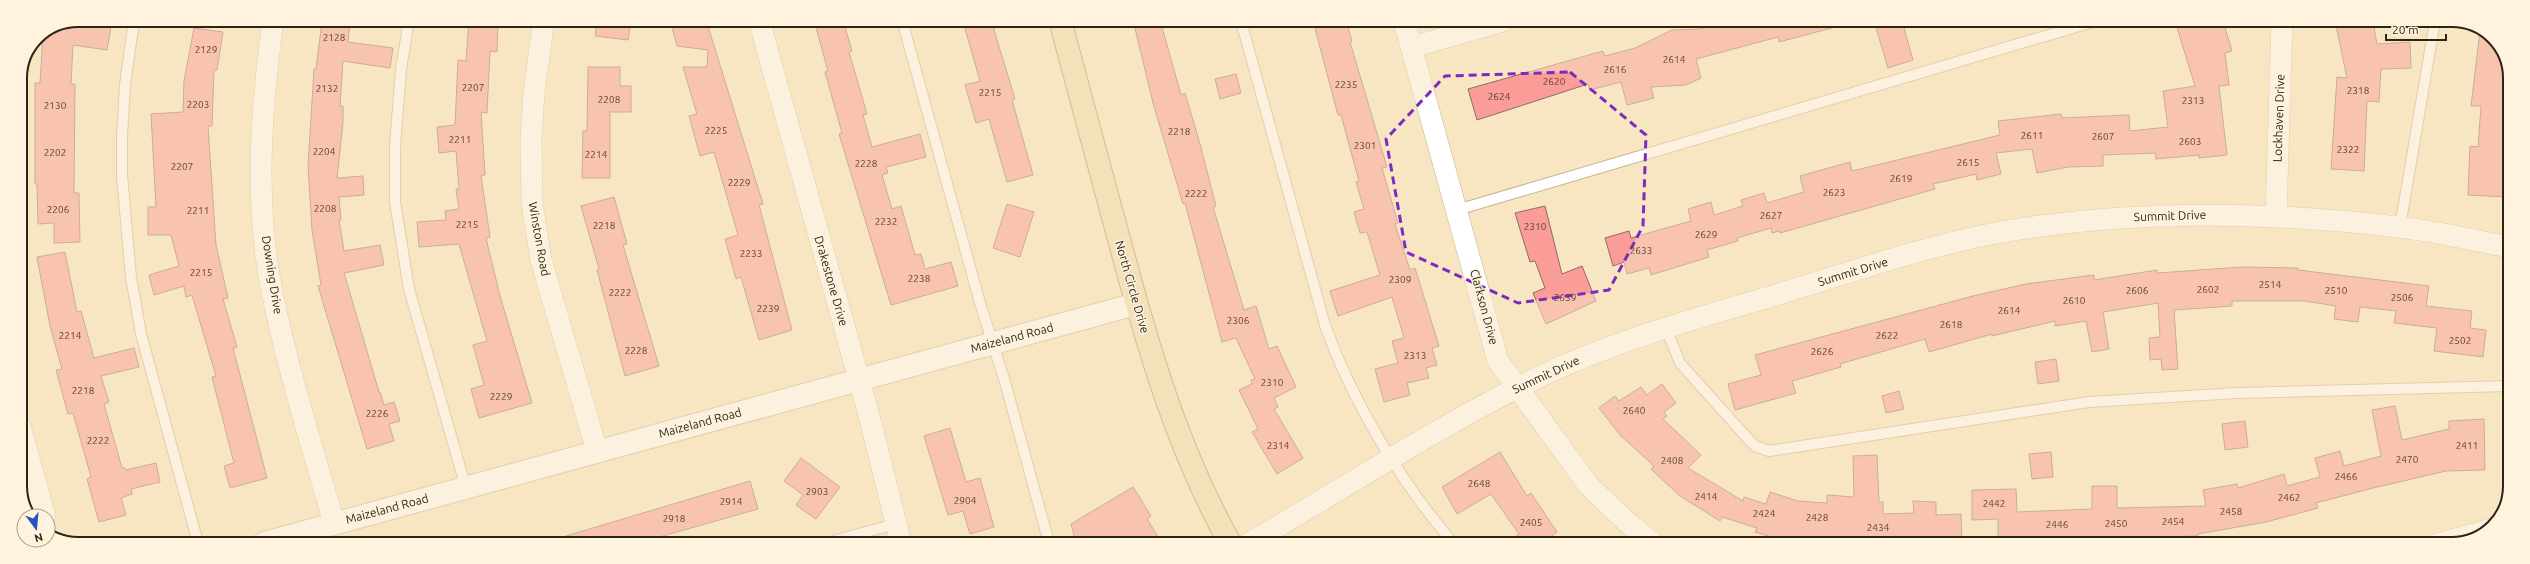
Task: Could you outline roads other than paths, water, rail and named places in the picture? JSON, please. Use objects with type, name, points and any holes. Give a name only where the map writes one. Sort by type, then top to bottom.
[{"type":"main road","name":"North Circle Drive","points":[[1062,27],[1136,304],[1168,405],[1185,452],[1200,487],[1227,537]]},
{"type":"main road","name":"Maizeland Road","points":[[286,537],[1136,304]]},
{"type":"street","name":"Downing Drive","points":[[272,27],[261,140],[261,170],[267,256],[272,292],[334,524]]},
{"type":"street","name":"Winston Road","points":[[543,27],[534,92],[531,140],[532,204],[541,260],[597,451]]},
{"type":"street","name":"Drakestone Drive","points":[[761,27],[859,379],[899,537]]},
{"type":"street","name":"Clarkson Drive","points":[[1406,27],[1498,361],[1519,387],[1590,486],[1628,524],[1645,537]]},
{"type":"street","points":[[1412,47],[1482,27]]},
{"type":"street","name":"Lockhaven Drive","points":[[2276,216],[2282,27]]},
{"type":"street","name":"Summit Drive","points":[[1262,537],[1449,425],[1519,387],[1577,360],[1666,328],[1914,253],[1988,235],[2049,224],[2116,218],[2185,215],[2276,216],[2400,227],[2503,246]]},
{"type":"street","points":[[27,451],[43,508]]},
{"type":"lane","points":[[133,27],[125,85],[122,137],[122,176],[131,277],[141,334],[196,537]]},
{"type":"lane","points":[[408,27],[401,69],[394,147],[395,202],[409,289],[466,488]]},
{"type":"lane","points":[[904,27],[1047,537]]},
{"type":"lane","points":[[1243,27],[1325,326],[1350,385],[1394,459],[1449,537]]},
{"type":"lane","points":[[1457,210],[2076,27]]},
{"type":"lane","points":[[2400,227],[2434,27]]},
{"type":"lane","points":[[1666,328],[1675,354],[1688,373],[1755,446],[1769,451],[2088,402],[2237,393],[2503,386]]},
{"type":"lane","points":[[848,537],[895,524]]}]
